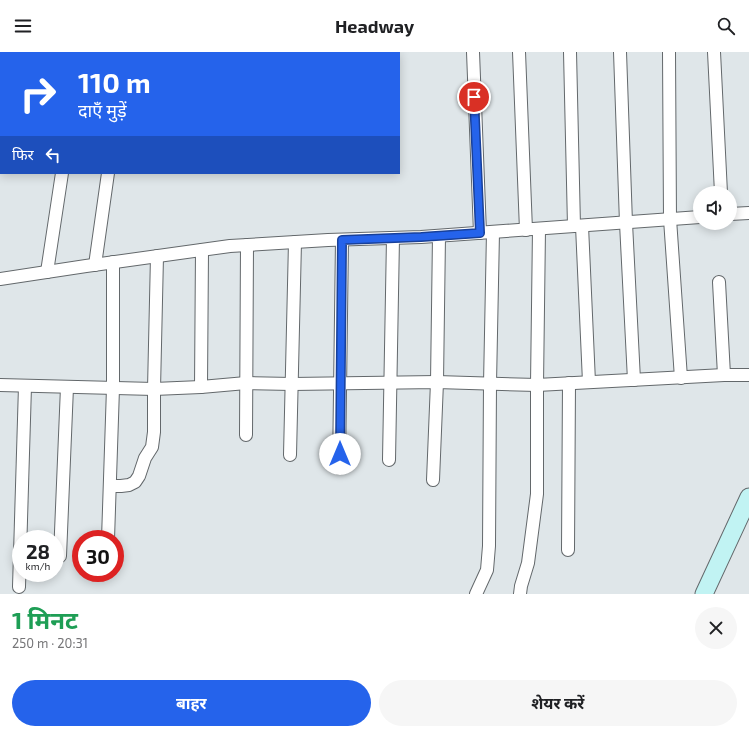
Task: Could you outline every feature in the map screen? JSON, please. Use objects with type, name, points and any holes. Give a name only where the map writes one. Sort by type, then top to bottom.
[{"type":"street","points":[[473,52],[480,233]]},
{"type":"street","points":[[519,52],[526,230]]},
{"type":"street","points":[[570,52],[578,226],[589,382]]},
{"type":"street","points":[[620,52],[626,222],[634,380]]},
{"type":"street","points":[[669,52],[670,219],[681,378]]},
{"type":"street","points":[[714,52],[721,186]]},
{"type":"street","points":[[47,272],[62,174]]},
{"type":"street","points":[[95,265],[108,174]]},
{"type":"street","points":[[737,214],[749,213]]},
{"type":"street","points":[[0,279],[230,246],[439,236],[693,217]]},
{"type":"street","points":[[520,594],[528,563],[537,494],[536,385],[539,229]]},
{"type":"street","points":[[476,594],[487,570],[488,557],[493,232]]},
{"type":"street","points":[[433,480],[437,382],[439,236]]},
{"type":"street","points":[[389,460],[393,238]]},
{"type":"street","points":[[340,468],[342,240]]},
{"type":"street","points":[[290,455],[295,242]]},
{"type":"street","points":[[246,435],[247,245]]},
{"type":"street","points":[[201,387],[202,250]]},
{"type":"street","points":[[110,486],[129,485],[135,482],[139,476],[145,458],[152,447],[154,432],[157,256]]},
{"type":"street","points":[[108,530],[113,388],[113,262]]},
{"type":"street","points":[[719,282],[724,375]]},
{"type":"street","points":[[0,385],[154,389],[246,383],[292,384],[437,382],[536,385],[749,375]]},
{"type":"street","points":[[568,550],[569,383]]},
{"type":"street","points":[[19,587],[25,386]]},
{"type":"street","points":[[61,530],[67,387]]},
{"type":"street","points":[[704,594],[749,497]]},
{"type":"route","points":[[340,454],[342,240],[480,233],[474,97]]}]
